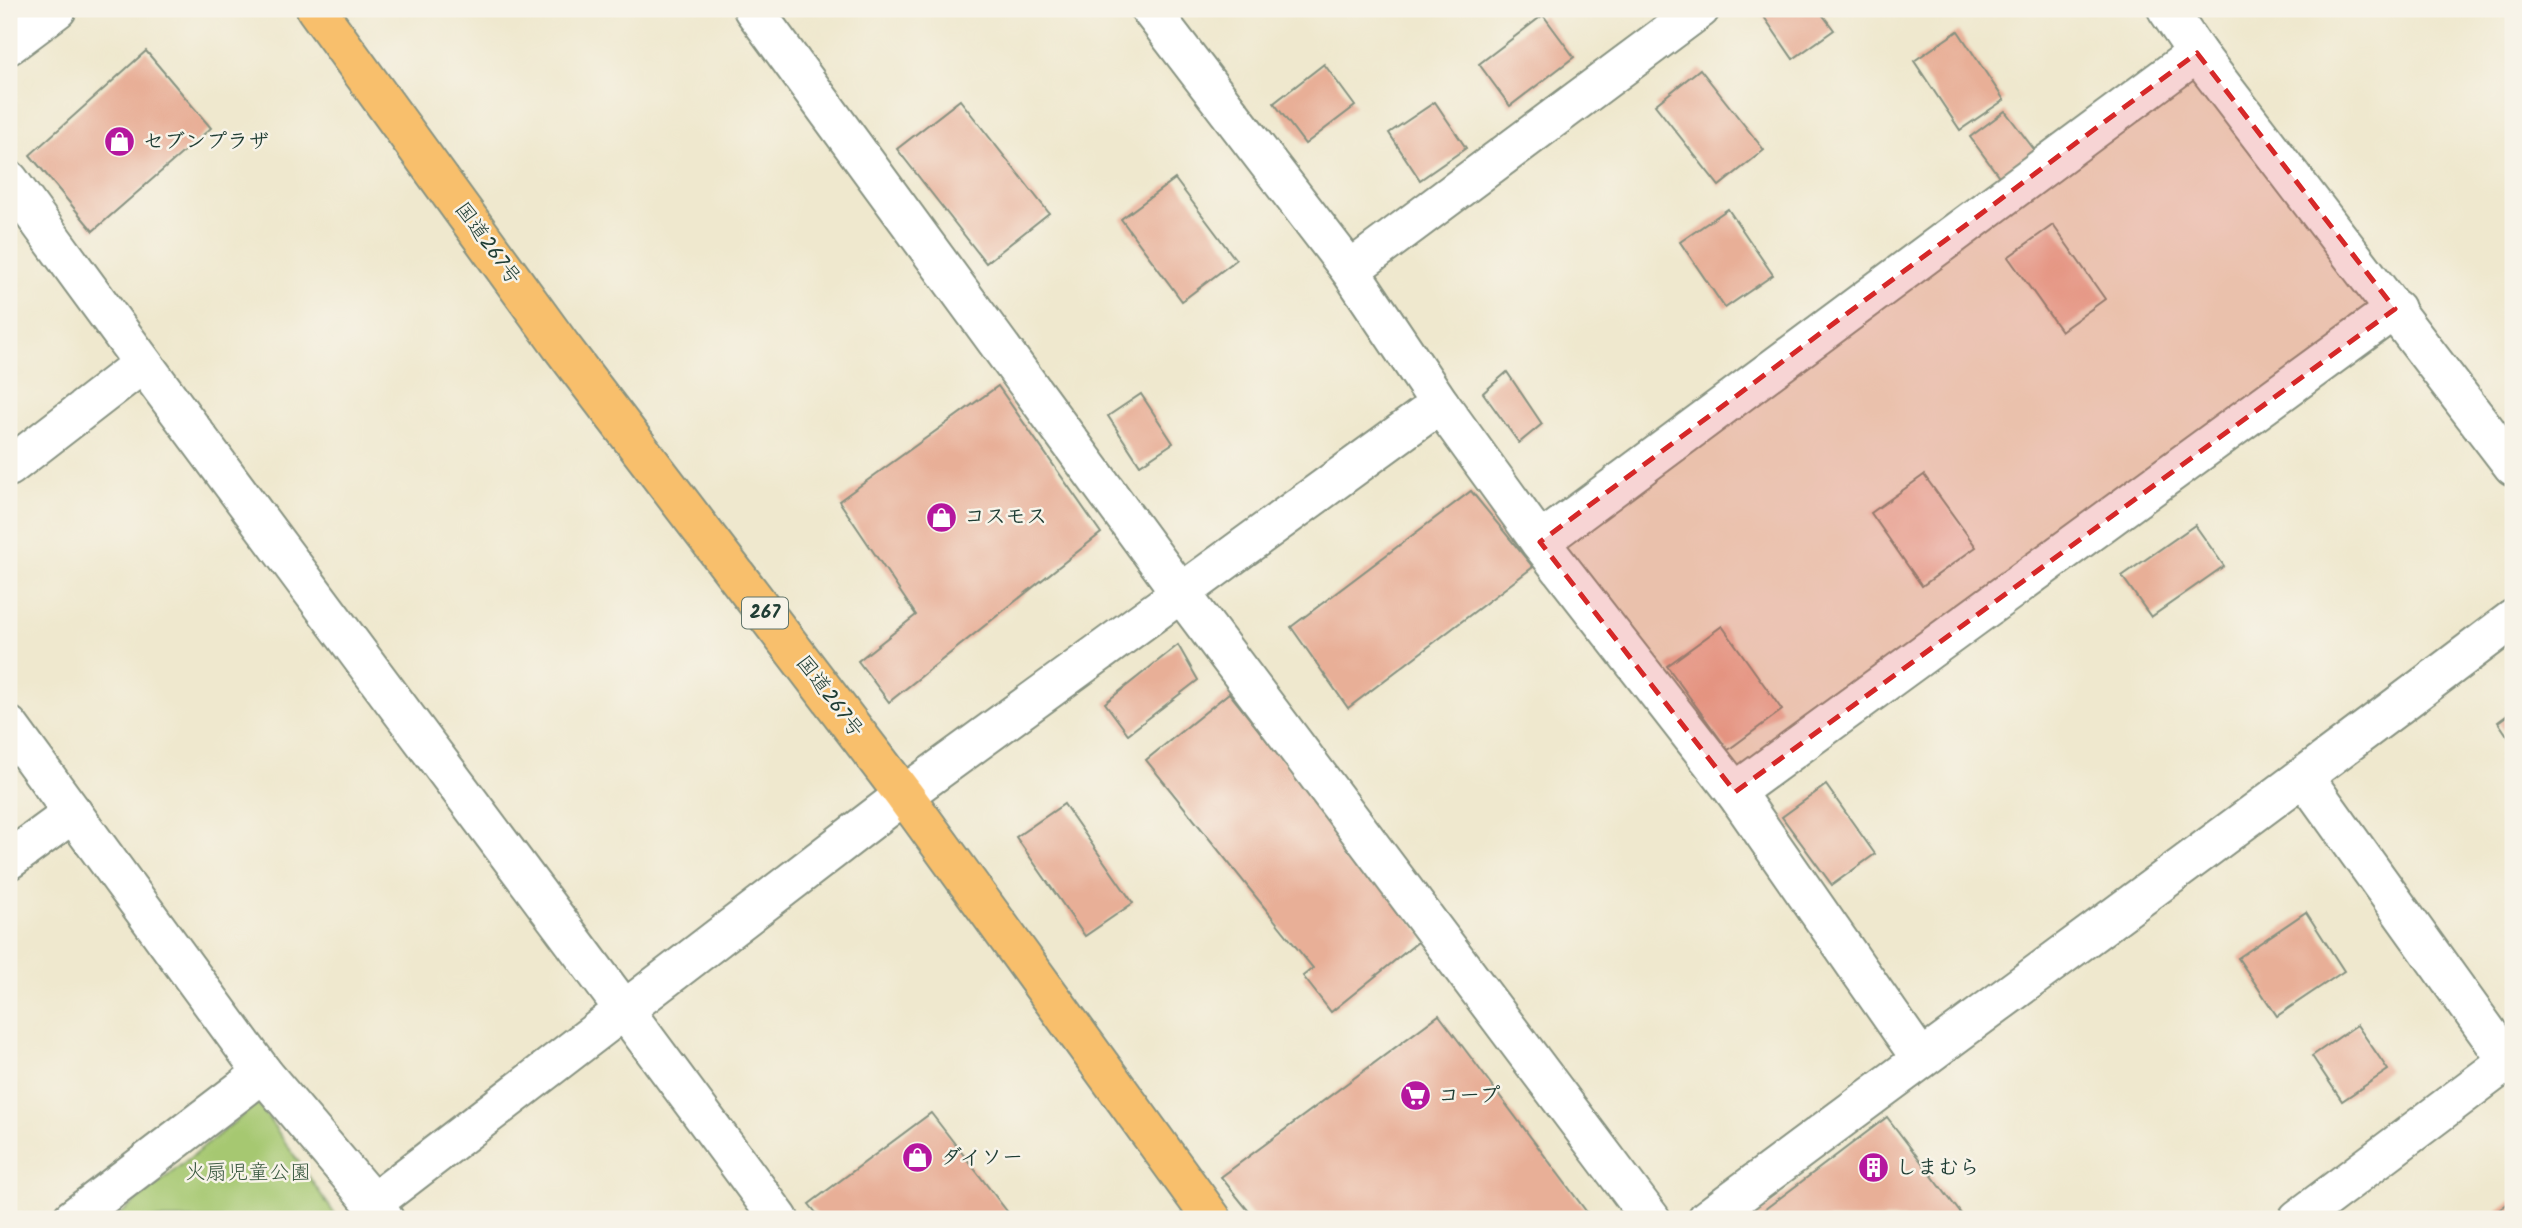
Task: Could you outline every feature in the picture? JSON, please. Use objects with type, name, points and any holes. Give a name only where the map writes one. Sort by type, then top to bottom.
[{"type":"highway","name":"国道267号","points":[[316,9],[561,346],[904,795],[1212,1219]]},
{"type":"street","points":[[9,44],[57,9]]},
{"type":"street","points":[[753,9],[1180,592],[1651,1219]]},
{"type":"street","points":[[1350,270],[1700,9]]},
{"type":"street","points":[[2167,9],[2197,53],[2513,466]]},
{"type":"street","points":[[1155,10],[1350,270],[1440,404],[1540,542],[1735,792],[1921,1059]]},
{"type":"street","points":[[1540,542],[2197,53]]},
{"type":"street","points":[[9,180],[142,364],[779,1219]]},
{"type":"street","points":[[1735,792],[2395,309]]},
{"type":"street","points":[[9,467],[142,364]]},
{"type":"street","points":[[9,726],[263,1073],[379,1211],[624,1008],[904,795],[1440,404]]},
{"type":"street","points":[[1707,1219],[2305,778],[2513,619]]},
{"type":"street","points":[[2298,1219],[2511,1062],[2305,778]]},
{"type":"street","points":[[9,860],[73,813]]},
{"type":"street","points":[[72,1219],[263,1073]]},
{"type":"highlighted area","points":[[2197,53],[2395,309],[1735,792],[1540,542]]},
{"type":"green space","name":"火扇児童公園","points":[[258,1103],[338,1219],[114,1219]]},
{"type":"building","points":[[1768,9],[1818,9],[1834,30],[1793,59],[1762,14]]},
{"type":"building","points":[[1543,15],[1574,57],[1510,106],[1479,64]]},
{"type":"building","points":[[1958,31],[2004,100],[1960,130],[1914,61]]},
{"type":"building","name":"セブンプラザ","points":[[146,51],[211,128],[93,231],[30,155]]},
{"type":"building","points":[[1324,64],[1355,106],[1305,144],[1274,103]]},
{"type":"building","points":[[1700,69],[1764,150],[1719,186],[1655,105]]},
{"type":"building","points":[[960,100],[1049,213],[986,263],[897,149]]},
{"type":"building","points":[[1435,102],[1466,148],[1420,180],[1389,133]]},
{"type":"building","points":[[2005,111],[2036,152],[2001,179],[1970,137]]},
{"type":"building","points":[[1175,179],[1236,260],[1182,301],[1121,219]]},
{"type":"building","points":[[1728,209],[1773,275],[1725,308],[1680,242]]},
{"type":"building","points":[[2053,225],[2105,299],[2061,331],[2008,257]]},
{"type":"building","points":[[1507,372],[1542,424],[1519,443],[1483,393]]},
{"type":"building","points":[[998,386],[1101,533],[889,702],[858,661],[916,615],[839,501]]},
{"type":"building","points":[[1141,394],[1173,443],[1140,465],[1108,416]]},
{"type":"building","points":[[1924,475],[1976,547],[1922,586],[1871,513]]},
{"type":"building","points":[[1471,491],[1533,567],[1348,708],[1291,627]]},
{"type":"building","points":[[2195,525],[2224,566],[2151,617],[2122,576]]},
{"type":"building","points":[[1722,626],[1782,710],[1728,750],[1667,666]]},
{"type":"building","points":[[1178,645],[1198,680],[1128,734],[1105,703]]},
{"type":"building","points":[[1229,693],[1424,937],[1331,1012],[1303,976],[1313,968],[1146,760]]},
{"type":"building","points":[[2513,711],[2513,744],[2498,722]]},
{"type":"building","points":[[1826,785],[1875,854],[1832,885],[1782,817]]},
{"type":"building","points":[[1064,804],[1133,903],[1085,936],[1016,837]]},
{"type":"building","points":[[2306,912],[2344,971],[2277,1016],[2238,958]]},
{"type":"building","name":"コープ","points":[[1439,1015],[1592,1219],[1255,1219],[1221,1177]]},
{"type":"building","points":[[2357,1025],[2388,1070],[2342,1101],[2312,1056]]},
{"type":"building","name":"ダイソー","points":[[931,1113],[1013,1219],[821,1219],[809,1204]]},
{"type":"building","name":"しまむら","points":[[1887,1117],[1965,1219],[1752,1219]]},
{"type":"building","points":[[2511,1201],[2513,1219],[2487,1219]]},
{"type":"place","name":"セブンプラザ","points":[[120,142]]},
{"type":"place","name":"コスモス","points":[[941,517]]},
{"type":"place","name":"コープ","points":[[1415,1096]]},
{"type":"place","name":"ダイソー","points":[[918,1158]]},
{"type":"place","name":"しまむら","points":[[1873,1168]]}]
